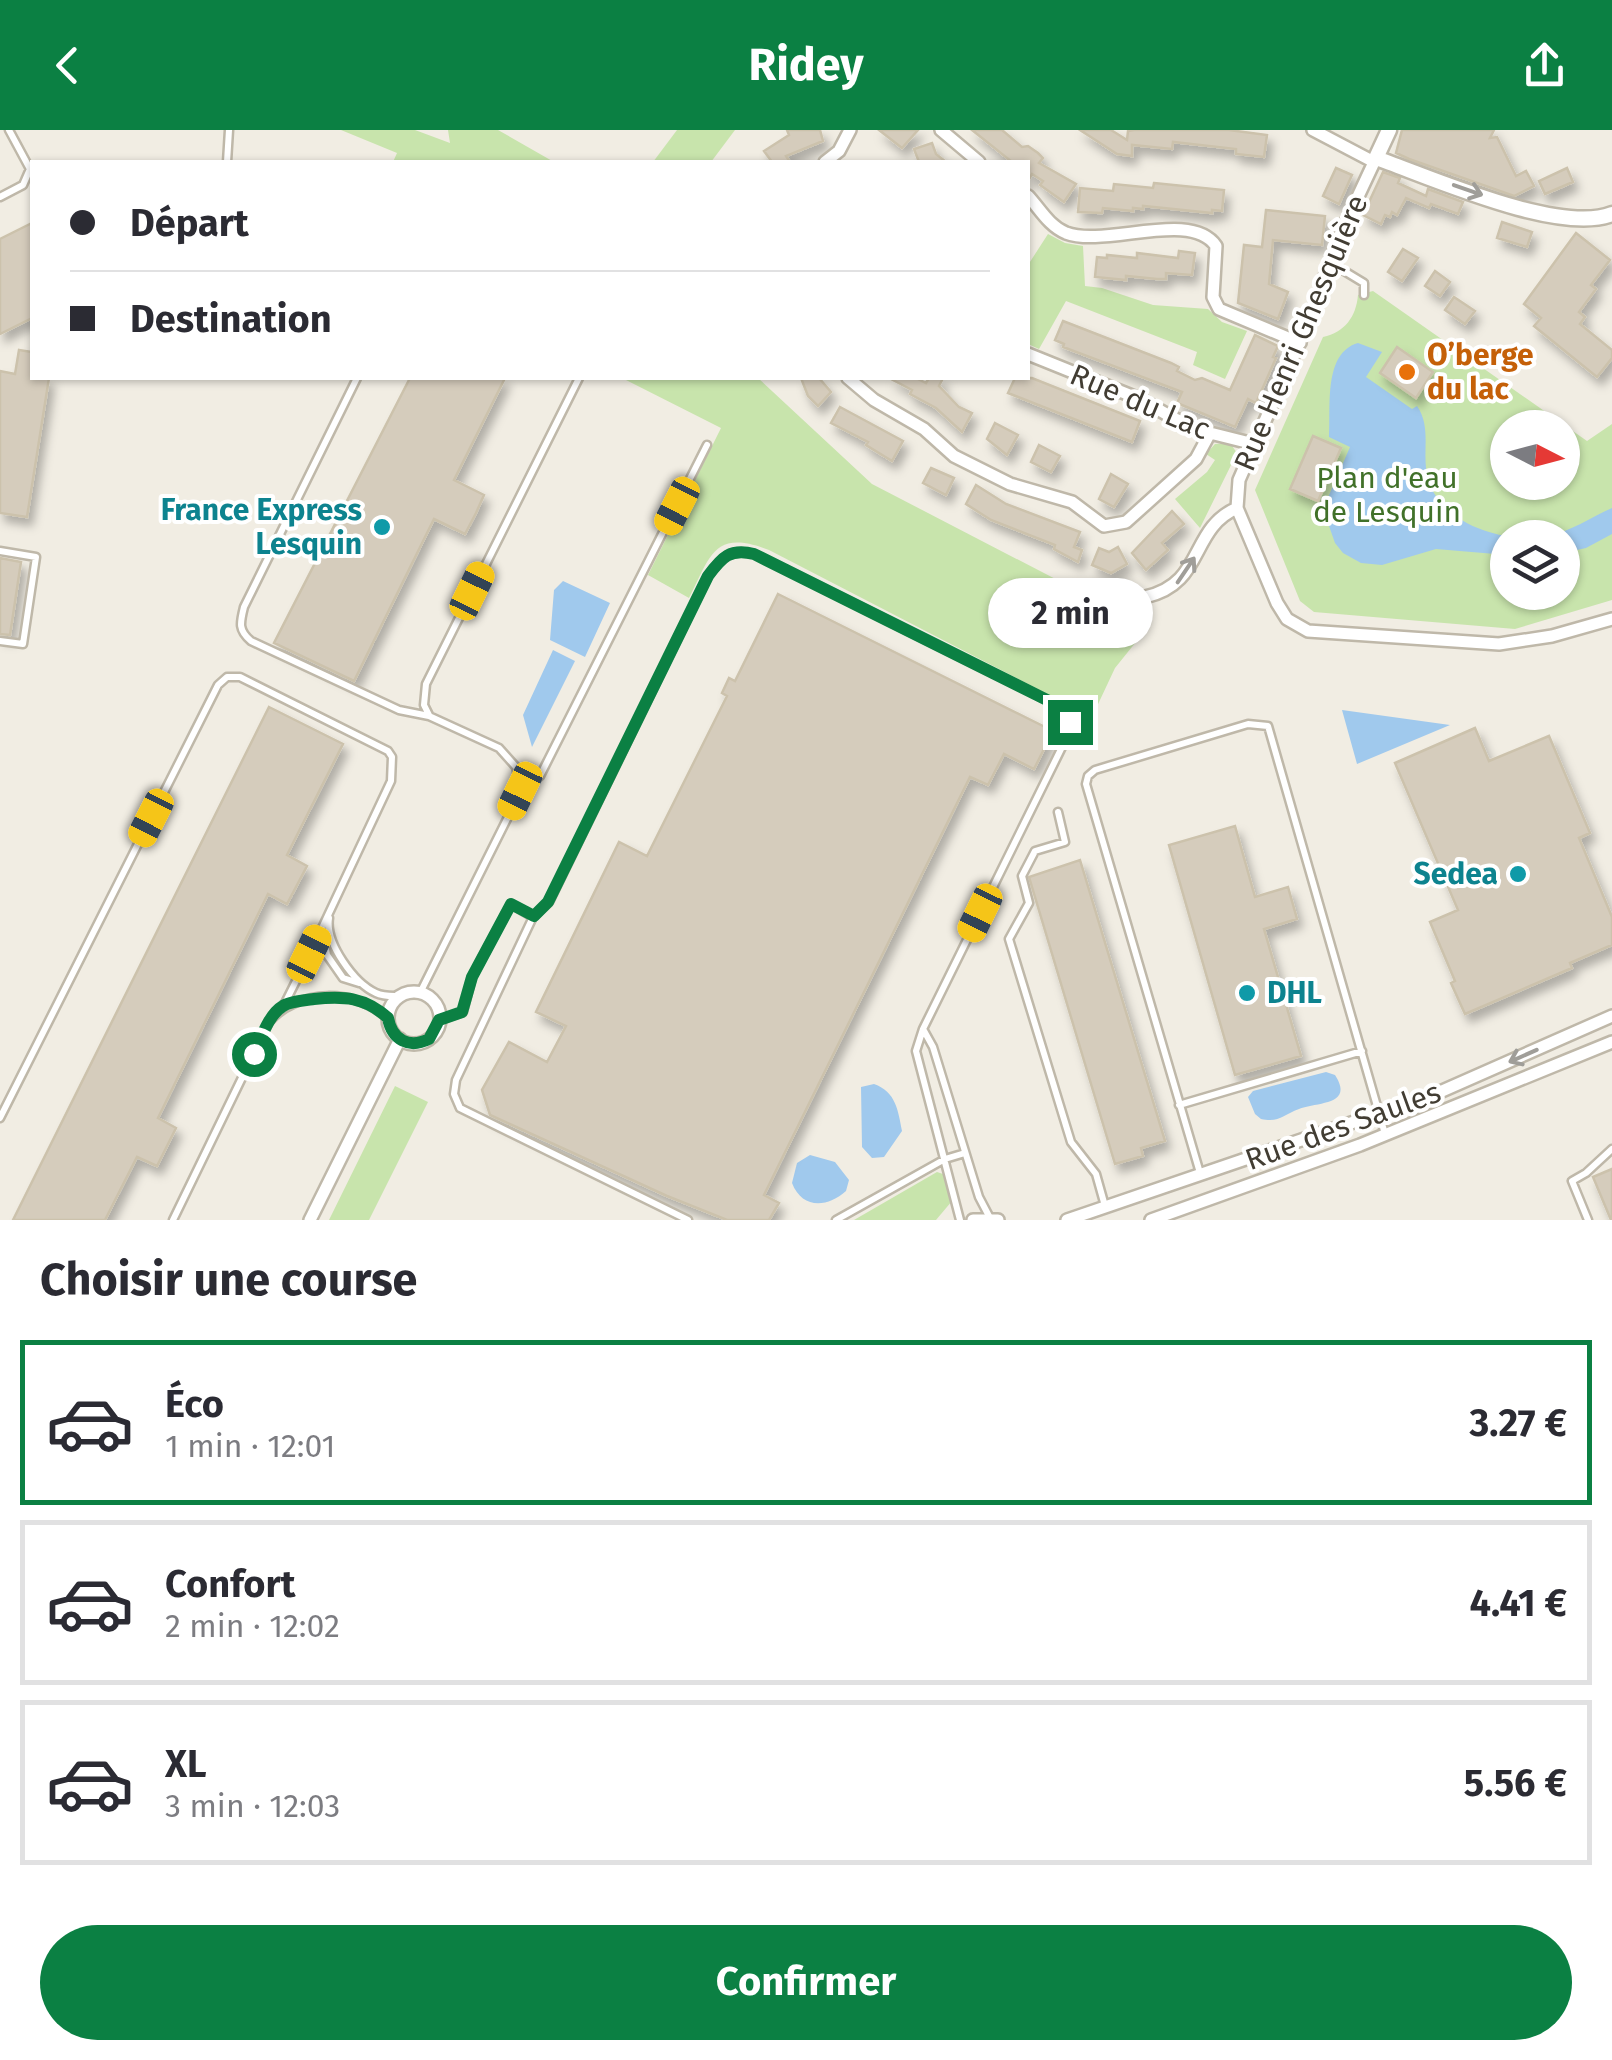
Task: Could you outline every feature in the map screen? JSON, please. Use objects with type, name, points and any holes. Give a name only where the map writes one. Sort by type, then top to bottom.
[{"type":"street","points":[[827,160],[839,150],[850,130]]},
{"type":"street","points":[[940,130],[977,160]]},
{"type":"street","name":"Rue Henri Ghesquière","points":[[1389,130],[1238,480],[1237,508],[1282,614],[1300,628],[1499,644],[1552,636],[1612,619]]},
{"type":"street","points":[[1321,132],[1375,160],[1551,216],[1584,220],[1612,214]]},
{"type":"street","points":[[1030,198],[1052,225],[1073,235],[1182,230],[1208,236],[1216,246],[1213,297],[1220,308],[1300,342]]},
{"type":"street","name":"Rue du Lac","points":[[1030,355],[1142,400],[1210,433],[1254,444]]},
{"type":"street","points":[[850,380],[874,400],[924,430],[954,456],[1010,484],[1065,499],[1104,526],[1118,526],[1131,517],[1196,459],[1210,433]]},
{"type":"street","points":[[1145,598],[1178,583],[1222,515],[1237,508]]},
{"type":"street","points":[[420,993],[434,1003],[439,1020],[435,1032],[425,1041],[412,1044],[400,1040],[391,1030],[388,1018],[400,996],[420,993]]},
{"type":"street","name":"Rue des Saules","points":[[1067,1220],[1380,1114],[1612,1016]]},
{"type":"street","points":[[310,1220],[400,1040]]},
{"type":"street","name":"Rue des Saules","points":[[1151,1220],[1386,1135],[1612,1042]]},
{"type":"street","points":[[973,1220],[994,1219]]},
{"type":"lane","points":[[0,198],[23,184],[30,170],[9,130]]},
{"type":"lane","points":[[227,160],[229,130]]},
{"type":"lane","points":[[1330,262],[1364,283],[1364,295]]},
{"type":"lane","points":[[356,380],[244,607],[242,634],[399,710],[429,716],[499,748],[516,767],[520,791]]},
{"type":"lane","points":[[429,716],[424,705],[426,684],[578,380]]},
{"type":"lane","points":[[420,993],[520,791],[540,776],[707,445]]},
{"type":"lane","points":[[688,1220],[460,1108],[454,1094],[456,1080],[534,916],[548,902],[708,576],[724,555],[740,550],[1059,706],[1070,722],[1066,739],[923,1029],[916,1051],[960,1220]]},
{"type":"lane","points":[[0,552],[36,557],[23,644],[0,641]]},
{"type":"lane","points":[[0,1118],[218,685],[227,677],[240,677],[388,751],[392,757],[392,781],[173,1220]]},
{"type":"lane","points":[[1201,1176],[1086,784],[1095,770],[1248,724],[1268,726],[1386,1135]]},
{"type":"lane","points":[[1058,812],[1066,842],[1035,851],[1022,876],[1029,903],[1009,939],[1070,1142],[1096,1174],[1105,1208]]},
{"type":"lane","points":[[439,1020],[462,1012],[472,977],[511,904],[534,916]]},
{"type":"lane","points":[[331,909],[328,930],[359,983]]},
{"type":"lane","points":[[322,928],[327,955],[343,978],[380,996],[400,996]]},
{"type":"lane","points":[[283,1006],[348,996],[378,1009],[388,1018]]},
{"type":"lane","points":[[923,1029],[934,1048],[978,1197],[994,1219]]},
{"type":"lane","points":[[1179,1105],[1361,1046]]},
{"type":"lane","points":[[1588,1220],[1572,1181],[1612,1149]]},
{"type":"lane","points":[[836,1220],[945,1159],[966,1153]]},
{"type":"green space","points":[[341,130],[415,130],[450,143],[448,130],[498,130],[550,160],[394,160],[397,153]]},
{"type":"green space","points":[[677,130],[735,130],[712,160],[654,160]]},
{"type":"green space","points":[[1048,234],[1083,246],[1085,286],[1153,305],[1208,309],[1222,322],[1247,331],[1225,379],[1193,365],[1197,352],[1066,301],[1039,349],[1030,345],[1030,262]]},
{"type":"green space","name":"Plan d'eau de Lesquin","points":[[1373,291],[1543,410],[1490,410],[1490,500],[1580,500],[1580,436],[1587,441],[1612,424],[1612,600],[1580,610],[1580,520],[1490,520],[1490,610],[1579,610],[1515,629],[1314,612],[1300,601],[1255,490],[1323,337],[1348,322],[1358,295]]},
{"type":"green space","points":[[626,380],[760,380],[872,484],[1148,627],[1115,668],[1092,717],[751,544],[736,543],[717,550],[689,598],[648,575],[721,428]]},
{"type":"green space","points":[[1230,443],[1237,453],[1200,528],[1175,499],[1207,472],[1215,460],[1206,454],[1215,444]]},
{"type":"green space","points":[[395,1086],[428,1102],[369,1220],[329,1220]]},
{"type":"green space","points":[[937,1172],[943,1174],[952,1201],[936,1220],[854,1220]]},
{"type":"water","points":[[1358,343],[1382,352],[1366,377],[1412,409],[1417,406],[1424,424],[1429,482],[1448,510],[1462,521],[1490,532],[1490,554],[1436,549],[1382,565],[1361,563],[1343,553],[1335,543],[1323,509],[1350,447],[1329,437],[1334,369],[1347,349]]},
{"type":"water","points":[[1612,508],[1612,534],[1580,549],[1580,523]]},
{"type":"water","points":[[563,581],[610,603],[585,657],[550,640],[554,590]]},
{"type":"water","points":[[553,650],[575,661],[532,747],[523,715]]},
{"type":"water","points":[[1342,710],[1450,725],[1357,764]]},
{"type":"water","points":[[1326,1072],[1335,1075],[1340,1085],[1337,1098],[1277,1119],[1261,1119],[1255,1114],[1248,1097],[1253,1091]]},
{"type":"water","points":[[874,1084],[891,1097],[902,1131],[884,1157],[872,1158],[862,1147],[861,1087]]},
{"type":"water","points":[[810,1155],[835,1162],[849,1180],[839,1197],[816,1203],[796,1192],[792,1183],[797,1163]]},
{"type":"building","points":[[787,130],[820,130],[823,141],[786,156],[789,160],[771,160],[764,151],[789,135]]},
{"type":"building","points":[[879,130],[918,130],[902,148]]},
{"type":"building","points":[[972,130],[1002,130],[1022,147],[1028,146],[1038,153],[1043,158],[1039,163],[1076,184],[1064,202],[1040,185],[1043,181],[1032,174],[1030,178],[1030,160],[1010,160]]},
{"type":"building","points":[[1080,130],[1111,130],[1127,140],[1128,131],[1134,130],[1229,130],[1267,135],[1264,157],[1236,154],[1236,149],[1173,142],[1172,149],[1132,145],[1132,156],[1117,154]]},
{"type":"building","points":[[1402,130],[1494,130],[1490,138],[1497,137],[1516,176],[1526,171],[1534,186],[1514,196],[1409,159],[1396,153]]},
{"type":"building","points":[[932,143],[944,160],[918,160],[914,149]]},
{"type":"building","points":[[1336,168],[1352,175],[1339,204],[1323,196]]},
{"type":"building","points":[[1567,168],[1573,182],[1545,194],[1539,181]]},
{"type":"building","points":[[1383,172],[1400,178],[1398,183],[1426,196],[1428,189],[1463,202],[1458,214],[1406,198],[1397,215],[1385,215],[1381,224],[1363,215]]},
{"type":"building","points":[[1154,183],[1224,190],[1222,211],[1143,206],[1133,211],[1103,208],[1102,213],[1078,212],[1080,188],[1113,191],[1114,184],[1153,188]]},
{"type":"building","points":[[1266,210],[1325,216],[1322,245],[1273,240],[1269,284],[1288,292],[1278,319],[1238,303],[1244,245],[1262,247]]},
{"type":"building","points":[[1502,222],[1532,232],[1527,247],[1497,238]]},
{"type":"building","points":[[30,224],[30,319],[0,334],[0,239]]},
{"type":"building","points":[[1576,233],[1610,260],[1591,285],[1596,289],[1579,312],[1585,317],[1580,324],[1612,350],[1612,358],[1597,377],[1534,326],[1541,318],[1524,304]]},
{"type":"building","points":[[1403,249],[1418,258],[1402,281],[1388,272]]},
{"type":"building","points":[[1179,251],[1195,253],[1192,275],[1166,273],[1166,279],[1126,276],[1126,280],[1095,277],[1097,257],[1137,258],[1137,253],[1178,258]]},
{"type":"building","points":[[1435,271],[1450,282],[1440,296],[1425,286]]},
{"type":"building","points":[[1454,297],[1475,311],[1465,324],[1445,310]]},
{"type":"building","points":[[1063,321],[1171,363],[1179,367],[1177,371],[1195,380],[1202,378],[1230,390],[1255,335],[1278,346],[1256,403],[1248,399],[1235,427],[1177,403],[1182,392],[1063,347],[1055,340]]},
{"type":"building","name":"O’berge du lac","points":[[1397,347],[1433,372],[1416,398],[1380,373]]},
{"type":"building","points":[[19,350],[30,352],[30,380],[49,380],[27,517],[0,513],[0,371],[15,374]]},
{"type":"building","points":[[1032,378],[1140,421],[1132,442],[1008,393],[1014,380]]},
{"type":"building","name":"France Express Lesquin","points":[[409,380],[504,380],[454,480],[484,495],[476,513],[465,534],[434,519],[354,681],[274,643]]},
{"type":"building","points":[[802,380],[821,380],[831,392],[818,406],[808,396]]},
{"type":"building","points":[[893,380],[942,380],[939,386],[959,407],[972,413],[962,432],[936,408],[910,394],[912,390]]},
{"type":"building","points":[[840,407],[903,441],[892,461],[866,445],[868,442],[831,423]]},
{"type":"building","points":[[995,423],[1018,435],[1007,455],[987,439]]},
{"type":"building","points":[[1313,436],[1341,448],[1318,501],[1290,489]]},
{"type":"building","points":[[1039,445],[1060,456],[1051,472],[1031,462]]},
{"type":"building","points":[[931,468],[954,478],[946,495],[923,483]]},
{"type":"building","points":[[1111,474],[1128,484],[1114,507],[1099,499]]},
{"type":"building","points":[[976,485],[1006,504],[1080,532],[1074,547],[1082,550],[1078,562],[1054,549],[1055,545],[991,520],[966,504]]},
{"type":"building","points":[[1172,511],[1184,524],[1162,543],[1168,550],[1146,570],[1132,553]]},
{"type":"building","points":[[1118,547],[1127,564],[1111,573],[1092,565],[1099,548],[1109,552]]},
{"type":"building","points":[[0,558],[21,562],[10,635],[0,634]]},
{"type":"building","points":[[778,594],[1053,731],[1034,769],[1004,754],[988,785],[970,777],[764,1195],[779,1203],[769,1220],[727,1220],[490,1115],[482,1090],[509,1042],[547,1062],[566,1026],[536,1012],[619,842],[647,856],[727,696],[722,693],[729,678],[735,681]]},
{"type":"building","points":[[269,707],[343,744],[287,855],[307,866],[287,904],[268,894],[158,1118],[176,1128],[157,1166],[137,1157],[105,1220],[13,1220]]},
{"type":"building","name":"Sedea","points":[[1475,728],[1489,761],[1549,736],[1590,833],[1579,838],[1612,917],[1612,945],[1570,963],[1572,968],[1465,1014],[1430,922],[1458,910],[1395,763]]},
{"type":"building","name":"DHL","points":[[1235,826],[1255,897],[1288,887],[1297,919],[1264,929],[1301,1056],[1235,1075],[1169,845]]},
{"type":"building","points":[[1080,860],[1165,1141],[1141,1148],[1143,1156],[1115,1164],[1029,877]]},
{"type":"building","points":[[1612,1169],[1612,1220],[1611,1220],[1593,1177]]},
{"type":"place","name":"O’berge du lac","points":[[1407,372]]},
{"type":"place","name":"France Express Lesquin","points":[[382,527]]},
{"type":"place","name":"Sedea","points":[[1518,874]]},
{"type":"place","name":"DHL","points":[[1247,993]]},
{"type":"route","points":[[254,1054],[283,1006],[308,1000],[348,996],[361,1000],[388,1018],[391,1030],[400,1040],[412,1044],[429,1039],[439,1020],[462,1012],[472,977],[511,904],[534,916],[548,902],[708,576],[724,555],[740,550],[754,554],[1059,706],[1070,722]]}]
